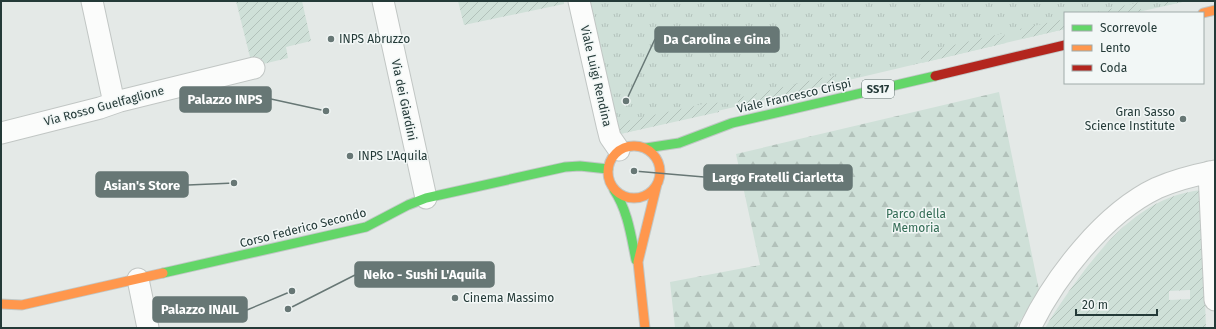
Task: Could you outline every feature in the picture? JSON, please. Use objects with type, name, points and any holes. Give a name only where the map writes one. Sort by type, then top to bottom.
[{"type":"main road","points":[[1204,13],[1215,10]]},
{"type":"main road","name":"Viale Francesco Crispi","points":[[646,148],[673,144],[732,123],[1064,45]]},
{"type":"main road","name":"Viale Francesco Crispi","points":[[658,181],[670,157],[685,142],[693,138]]},
{"type":"main road","points":[[632,145],[646,148],[653,153],[658,160],[660,169],[658,181],[648,194],[640,198],[626,197],[614,190],[609,182],[608,169],[612,156],[619,150],[632,145]]},
{"type":"main road","name":"Corso Federico Secondo","points":[[1,304],[22,305],[32,303],[366,227],[408,205],[426,198],[572,166],[608,169]]},
{"type":"main road","name":"SS17","points":[[639,275],[639,256],[658,181]]},
{"type":"main road","name":"SS17","points":[[614,190],[626,217],[639,275],[645,328]]},
{"type":"street","points":[[92,1],[114,103]]},
{"type":"street","name":"Via dei Giardini","points":[[383,1],[426,198]]},
{"type":"street","name":"Viale Luigi Rendina","points":[[579,1],[607,126],[610,137],[619,150]]},
{"type":"street","name":"Via Rosso Guelfaglione","points":[[1,133],[254,68]]},
{"type":"street","points":[[1030,328],[1044,302],[1079,254],[1102,228],[1124,209],[1162,186],[1212,172],[1215,300]]},
{"type":"street","points":[[138,279],[148,328]]},
{"type":"green space","points":[[236,1],[302,1],[311,41],[286,47],[288,58],[263,64],[262,59],[251,61]]},
{"type":"green space","points":[[458,1],[564,1],[564,4],[464,25]]},
{"type":"green space","points":[[590,1],[1187,1],[1138,12],[1064,12],[1064,29],[620,134]]},
{"type":"green space","points":[[1162,1],[1187,1],[1163,6]]},
{"type":"green space","points":[[1140,2],[1141,11],[1138,12],[1096,12]]},
{"type":"green space","points":[[1064,19],[1064,29],[1022,39],[1020,29]]},
{"type":"green space","points":[[1004,33],[1006,43],[922,63],[920,53]]},
{"type":"green space","points":[[834,75],[836,83],[739,106],[737,98]]},
{"type":"green space","name":"Parco della Memoria","points":[[999,92],[1039,290],[1016,328],[675,328],[670,282],[760,265],[736,154]]},
{"type":"green space","points":[[717,101],[719,112],[620,134],[617,123]]},
{"type":"green space","points":[[1201,190],[1206,328],[1045,328],[1090,263],[1116,234],[1130,221],[1146,210],[1181,194]],"holes":[[[1190,290],[1190,299],[1169,300],[1169,291]]]},
{"type":"traffic: fast","points":[[646,148],[679,143],[732,123],[935,76]]},
{"type":"traffic: fast","points":[[163,273],[366,227],[408,205],[426,198],[565,167],[580,166],[608,169]]},
{"type":"traffic: fast","points":[[614,190],[626,215],[636,260]]},
{"type":"traffic: slow","points":[[1204,13],[1215,10]]},
{"type":"traffic: slow","points":[[629,146],[639,146],[653,153],[660,167],[660,172],[660,177],[653,191],[639,198],[629,198],[619,194],[612,187],[608,177],[608,167],[612,157],[619,150],[629,146]]},
{"type":"traffic: slow","points":[[645,328],[638,262],[657,184]]},
{"type":"traffic: slow","points":[[1,304],[22,305],[163,273]]},
{"type":"traffic: jam","points":[[935,76],[1064,45]]},
{"type":"place","name":"INPS Abruzzo","points":[[331,39]]},
{"type":"place","name":"Da Carolina e Gina","points":[[626,101]]},
{"type":"place","name":"Palazzo INPS","points":[[326,111]]},
{"type":"place","name":"Gran Sasso Science Institute","points":[[1183,119]]},
{"type":"place","name":"INPS L'Aquila","points":[[350,156]]},
{"type":"place","name":"Largo Fratelli Ciarletta","points":[[634,171]]},
{"type":"place","name":"Asian's Store","points":[[234,183]]},
{"type":"place","name":"Palazzo INAIL","points":[[292,291]]},
{"type":"place","name":"Cinema Massimo","points":[[455,298]]},
{"type":"place","name":"Neko - Sushi L'Aquila","points":[[288,309]]}]
